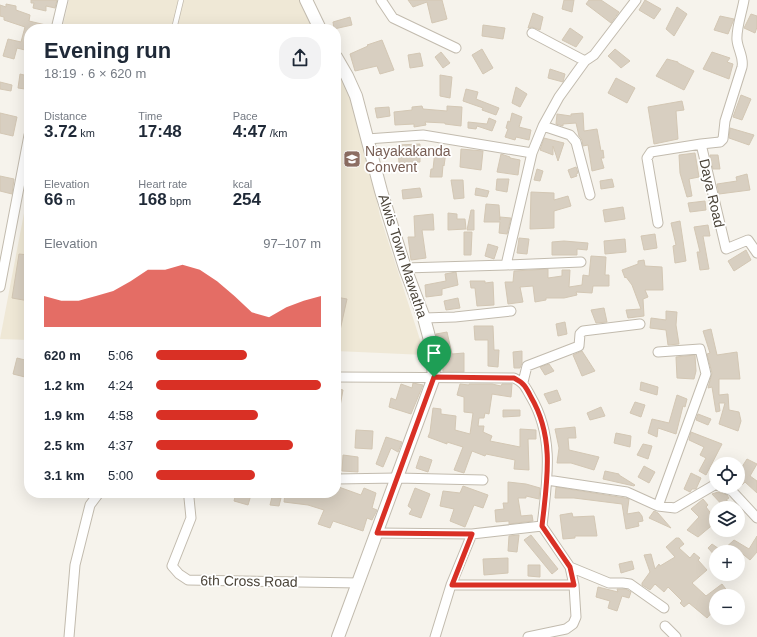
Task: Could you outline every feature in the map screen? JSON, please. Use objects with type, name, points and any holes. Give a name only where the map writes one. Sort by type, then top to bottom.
[{"type":"street","points":[[57,24],[63,0]]},
{"type":"street","points":[[306,0],[318,24]]},
{"type":"street","points":[[381,0],[393,18],[456,48]]},
{"type":"street","points":[[506,265],[532,153],[543,126],[559,97],[585,62],[594,56],[636,0]]},
{"type":"street","name":"Daya Road","points":[[744,0],[737,38],[737,44],[743,60],[742,67],[725,121],[723,139],[720,142],[701,144],[726,249],[748,240],[757,253]]},
{"type":"street","points":[[532,34],[585,62]]},
{"type":"street","name":"Alwis Town Mawatha","points":[[338,637],[434,377],[431,344],[424,318],[405,268],[381,191],[356,96],[341,67]]},
{"type":"street","points":[[543,126],[570,135],[576,142],[590,195]]},
{"type":"street","points":[[367,139],[423,135],[532,153]]},
{"type":"street","points":[[658,223],[647,158],[649,154],[651,152],[701,144]]},
{"type":"street","points":[[0,286],[24,161]]},
{"type":"street","points":[[405,268],[581,262]]},
{"type":"street","points":[[424,318],[455,317],[511,311]]},
{"type":"street","points":[[523,382],[527,366],[578,346],[582,331],[640,324]]},
{"type":"street","points":[[658,352],[700,349],[706,374],[658,506]]},
{"type":"street","points":[[341,377],[514,378],[523,382],[538,410],[548,449],[547,480],[542,526],[570,567],[574,585],[576,617],[573,624],[566,628],[528,637]]},
{"type":"street","points":[[341,479],[397,478],[483,480]]},
{"type":"street","points":[[547,480],[627,492],[658,506],[675,508],[709,488]]},
{"type":"street","points":[[734,493],[757,518]]},
{"type":"street","points":[[69,637],[75,565],[90,504],[95,498]]},
{"type":"street","name":"6th Cross Road","points":[[189,498],[191,518],[172,566],[179,574],[188,580],[359,583]]},
{"type":"street","points":[[377,533],[472,534],[542,526]]},
{"type":"street","points":[[435,637],[452,585],[472,534]]},
{"type":"street","points":[[570,567],[609,583],[630,584],[664,608]]},
{"type":"street","points":[[452,585],[574,585]]},
{"type":"street","points":[[665,626],[676,637]]},
{"type":"lane","points":[[175,24],[181,0]]},
{"type":"shaded area","points":[[69,0],[302,0],[311,24],[63,24]]},
{"type":"shaded area","name":"Nayakakanda Convent","points":[[341,71],[356,103],[380,216],[425,355],[341,351]]},
{"type":"shaded area","points":[[24,213],[24,340],[0,339]]},
{"type":"building","points":[[31,0],[57,0],[55,8],[46,6],[46,11],[33,8],[34,3],[31,3]]},
{"type":"building","points":[[408,0],[442,0],[447,19],[432,23],[427,2],[413,7]]},
{"type":"building","points":[[564,0],[574,0],[572,12],[562,9]]},
{"type":"building","points":[[589,0],[601,0],[619,12],[611,23],[586,4]]},
{"type":"building","points":[[645,0],[661,9],[654,19],[639,10]]},
{"type":"building","points":[[6,4],[16,6],[16,10],[30,15],[29,21],[42,24],[24,24],[24,27],[4,20],[4,17],[0,16],[0,5],[6,7]]},
{"type":"building","points":[[677,7],[687,14],[674,36],[666,29]]},
{"type":"building","points":[[533,13],[543,17],[540,30],[532,27],[528,28]]},
{"type":"building","points":[[751,14],[757,16],[757,27],[755,33],[744,28]]},
{"type":"building","points":[[720,16],[734,19],[728,34],[714,30]]},
{"type":"building","points":[[350,17],[352,25],[341,27],[341,24],[333,24],[333,22]]},
{"type":"building","points":[[483,25],[505,28],[503,39],[482,36]]},
{"type":"building","points":[[570,28],[583,37],[576,47],[562,40]]},
{"type":"building","points":[[24,31],[24,50],[17,48],[14,59],[3,56],[8,39],[21,42]]},
{"type":"building","points":[[382,40],[394,70],[380,74],[377,66],[355,71],[350,54],[368,46],[367,45]]},
{"type":"building","points":[[482,49],[493,68],[483,74],[472,55]]},
{"type":"building","points":[[615,49],[630,61],[621,68],[608,56]]},
{"type":"building","points":[[441,52],[450,63],[443,68],[435,57]]},
{"type":"building","points":[[712,52],[730,58],[727,62],[733,64],[729,79],[703,69]]},
{"type":"building","points":[[420,53],[423,66],[410,68],[408,55]]},
{"type":"building","points":[[667,59],[678,62],[694,71],[684,90],[656,76]]},
{"type":"building","points":[[550,69],[565,74],[563,82],[548,78]]},
{"type":"building","points":[[20,74],[24,75],[24,89],[18,88]]},
{"type":"building","points":[[440,75],[452,77],[450,98],[440,96]]},
{"type":"building","points":[[616,78],[635,88],[627,103],[608,93]]},
{"type":"building","points":[[0,82],[12,85],[11,91],[0,89]]},
{"type":"building","points":[[516,87],[527,94],[520,107],[512,103]]},
{"type":"building","points":[[466,89],[478,92],[476,99],[499,108],[496,115],[482,110],[483,108],[463,101]]},
{"type":"building","points":[[741,95],[751,99],[742,120],[733,117]]},
{"type":"building","points":[[682,101],[684,110],[676,111],[678,139],[654,144],[648,107]]},
{"type":"building","points":[[422,106],[423,109],[447,111],[447,106],[462,107],[461,126],[445,123],[425,122],[426,125],[414,127],[414,124],[395,125],[394,112],[412,110],[412,107]]},
{"type":"building","points":[[389,107],[390,116],[377,118],[375,108]]},
{"type":"building","points":[[0,113],[17,117],[13,136],[0,133]]},
{"type":"building","points":[[512,113],[522,117],[519,127],[531,130],[529,140],[516,137],[515,140],[505,137],[508,129],[506,128],[508,121],[510,122]]},
{"type":"building","points":[[583,113],[584,131],[597,129],[601,151],[603,150],[604,158],[601,158],[604,168],[592,171],[588,145],[583,146],[576,123],[563,124],[563,126],[556,124],[557,114],[571,116],[571,114]]},
{"type":"building","points":[[489,118],[496,121],[492,131],[477,126],[476,129],[468,128],[468,122],[487,124]]},
{"type":"building","points":[[730,128],[754,135],[749,145],[729,138]]},
{"type":"building","points":[[544,138],[564,143],[558,161],[553,146],[553,155],[540,150]]},
{"type":"building","points":[[420,144],[420,162],[399,163],[398,145]]},
{"type":"building","points":[[461,149],[483,151],[481,170],[460,167]]},
{"type":"building","points":[[435,151],[446,152],[442,177],[430,177],[431,169],[433,169]]},
{"type":"building","points":[[695,153],[699,177],[689,179],[692,196],[687,197],[680,173],[679,155]]},
{"type":"building","points":[[501,154],[520,160],[518,175],[497,172]]},
{"type":"building","points":[[710,155],[718,155],[720,169],[713,169]]},
{"type":"building","points":[[576,167],[578,173],[576,174],[577,176],[571,178],[568,170]]},
{"type":"building","points":[[537,169],[543,171],[540,181],[534,180]]},
{"type":"building","points":[[747,174],[750,190],[719,194],[717,184],[737,181],[736,177]]},
{"type":"building","points":[[0,176],[14,179],[12,194],[0,191]]},
{"type":"building","points":[[497,179],[509,179],[507,192],[496,190]]},
{"type":"building","points":[[612,179],[614,187],[601,189],[600,181]]},
{"type":"building","points":[[451,180],[463,180],[464,198],[454,199]]},
{"type":"building","points":[[420,188],[422,197],[403,199],[402,190]]},
{"type":"building","points":[[476,188],[489,191],[487,197],[475,195]]},
{"type":"building","points":[[531,192],[554,193],[554,200],[568,196],[571,206],[554,211],[554,228],[530,229]]},
{"type":"building","points":[[705,201],[706,210],[690,212],[688,203]]},
{"type":"building","points":[[486,204],[499,205],[500,220],[500,217],[511,218],[507,234],[499,233],[500,222],[484,222]]},
{"type":"building","points":[[623,207],[625,219],[605,222],[603,210]]},
{"type":"building","points":[[471,210],[474,210],[474,230],[467,230]]},
{"type":"building","points":[[448,213],[457,214],[457,219],[465,219],[466,229],[448,230]]},
{"type":"building","points":[[433,214],[434,230],[422,230],[426,258],[411,260],[408,237],[415,237],[414,216]]},
{"type":"building","points":[[680,221],[686,261],[675,263],[673,246],[676,245],[671,223]]},
{"type":"building","points":[[708,225],[710,236],[703,236],[709,269],[700,270],[697,252],[700,252],[694,227]]},
{"type":"building","points":[[464,232],[472,232],[471,255],[464,255]]},
{"type":"building","points":[[655,234],[657,248],[644,250],[641,236]]},
{"type":"building","points":[[519,238],[529,239],[527,254],[517,253]]},
{"type":"building","points":[[625,239],[626,252],[605,254],[604,241]]},
{"type":"building","points":[[564,241],[588,243],[587,250],[577,249],[577,255],[552,255],[552,242]]},
{"type":"building","points":[[488,244],[498,247],[494,259],[485,256]]},
{"type":"building","points":[[746,250],[751,260],[734,271],[728,261]]},
{"type":"building","points":[[19,254],[24,254],[24,300],[12,298]]},
{"type":"building","points":[[591,256],[606,257],[605,275],[609,275],[609,286],[593,286],[592,293],[576,292],[577,295],[564,298],[546,298],[546,300],[535,302],[533,286],[520,287],[523,302],[508,304],[505,282],[513,282],[514,271],[548,269],[548,278],[562,276],[562,270],[570,270],[569,287],[582,285],[583,275],[589,276]]},
{"type":"building","points":[[644,260],[645,266],[662,267],[663,290],[645,290],[648,297],[643,299],[644,316],[628,318],[626,310],[641,309],[632,285],[626,277],[625,278],[622,270],[638,264],[638,261]]},
{"type":"building","points":[[456,272],[458,285],[442,289],[442,295],[426,297],[425,285],[446,281],[445,274]]},
{"type":"building","points":[[470,281],[485,281],[485,283],[493,282],[494,305],[477,306],[475,288],[471,288]]},
{"type":"building","points":[[341,298],[347,299],[341,326]]},
{"type":"building","points":[[458,298],[460,308],[446,310],[444,301]]},
{"type":"building","points":[[604,308],[607,322],[596,323],[591,310]]},
{"type":"building","points":[[666,311],[677,312],[676,325],[679,344],[668,345],[666,330],[650,328],[651,318],[666,320]]},
{"type":"building","points":[[565,322],[567,334],[558,336],[556,324]]},
{"type":"building","points":[[474,326],[493,326],[494,350],[499,350],[498,367],[488,366],[488,340],[475,340]]},
{"type":"building","points":[[711,329],[717,355],[737,352],[740,379],[719,379],[719,395],[728,394],[729,410],[739,412],[741,421],[738,431],[719,424],[725,403],[719,403],[720,411],[716,412],[712,387],[708,388],[712,373],[707,354],[710,353],[703,331]]},
{"type":"building","points":[[447,332],[452,354],[464,353],[464,372],[443,372],[442,345],[439,346],[436,334]]},
{"type":"building","points":[[522,351],[522,363],[520,368],[514,368],[513,352]]},
{"type":"building","points":[[582,351],[595,371],[582,376],[573,355]]},
{"type":"building","points":[[695,355],[696,371],[694,379],[677,378],[676,357]]},
{"type":"building","points":[[17,358],[24,360],[24,377],[13,374]]},
{"type":"building","points":[[549,364],[554,371],[545,375],[540,367]]},
{"type":"building","points":[[641,382],[658,387],[657,395],[640,390]]},
{"type":"building","points":[[413,383],[423,385],[411,414],[389,407],[391,398],[396,400],[401,384],[412,388]]},
{"type":"building","points":[[460,384],[492,384],[501,386],[502,384],[512,384],[511,397],[492,394],[489,414],[485,413],[484,418],[479,418],[478,426],[484,426],[483,432],[492,436],[490,441],[520,447],[520,429],[536,430],[536,439],[528,439],[529,470],[514,469],[515,460],[486,454],[485,456],[472,451],[464,473],[454,470],[463,447],[447,442],[447,444],[428,437],[433,408],[441,409],[441,414],[456,416],[455,430],[470,434],[473,413],[464,412],[464,397],[457,395]]},
{"type":"building","points":[[341,389],[343,390],[341,401]]},
{"type":"building","points":[[557,390],[561,400],[549,404],[544,394]]},
{"type":"building","points":[[677,395],[687,399],[685,407],[683,406],[676,434],[658,428],[657,437],[648,433],[652,419],[669,423]]},
{"type":"building","points":[[635,402],[645,405],[641,417],[630,413]]},
{"type":"building","points":[[601,407],[605,416],[590,420],[587,413]]},
{"type":"building","points":[[503,410],[520,410],[520,416],[503,417]]},
{"type":"building","points":[[698,414],[711,419],[708,425],[696,420]]},
{"type":"building","points":[[575,427],[576,438],[568,438],[569,450],[599,457],[594,470],[571,463],[557,463],[559,448],[555,429]]},
{"type":"building","points":[[356,430],[373,431],[372,449],[355,448]]},
{"type":"building","points":[[691,432],[722,444],[715,457],[709,457],[709,469],[706,475],[699,471],[706,458],[700,455],[704,447],[689,440]]},
{"type":"building","points":[[616,433],[631,436],[630,447],[614,443]]},
{"type":"building","points":[[386,437],[402,442],[398,452],[391,448],[383,467],[376,464]]},
{"type":"building","points":[[643,444],[652,446],[648,459],[637,455]]},
{"type":"building","points":[[343,455],[358,457],[358,472],[342,471]]},
{"type":"building","points":[[420,456],[432,460],[428,472],[416,468]]},
{"type":"building","points":[[747,459],[757,464],[750,476],[757,481],[757,493],[745,482],[745,462]]},
{"type":"building","points":[[644,466],[655,472],[649,483],[638,477]]},
{"type":"building","points":[[605,471],[619,474],[635,485],[603,479]]},
{"type":"building","points":[[691,473],[701,478],[696,489],[692,489],[690,492],[684,489]]},
{"type":"building","points":[[508,482],[526,484],[540,488],[539,499],[526,496],[526,498],[518,498],[521,516],[532,515],[533,521],[509,524],[509,521],[496,522],[495,510],[504,509],[503,503],[508,503]]},
{"type":"building","points":[[463,486],[488,495],[483,508],[474,505],[465,527],[450,521],[454,509],[440,506],[443,491],[460,493]]},
{"type":"building","points":[[556,487],[629,499],[627,514],[639,512],[643,521],[638,522],[639,526],[626,529],[622,504],[574,498],[555,498]]},
{"type":"building","points":[[341,488],[361,495],[364,488],[376,493],[372,508],[377,510],[372,520],[367,518],[363,531],[333,521],[330,528],[318,524],[324,510],[308,505],[284,502],[284,498],[341,498]]},
{"type":"building","points":[[415,488],[430,494],[421,518],[409,514],[412,509],[408,506]]},
{"type":"building","points":[[721,493],[727,495],[729,498],[726,500],[728,501],[718,501],[712,494]]},
{"type":"building","points":[[235,498],[250,498],[248,505],[234,501]]},
{"type":"building","points":[[272,498],[281,498],[279,506],[270,505]]},
{"type":"building","points":[[703,499],[708,505],[706,507],[709,511],[709,528],[698,537],[687,530],[699,517],[691,509]]},
{"type":"building","points":[[654,511],[658,513],[671,528],[649,518]]},
{"type":"building","points":[[572,513],[573,517],[594,516],[597,536],[575,536],[575,538],[563,539],[560,515]]},
{"type":"building","points":[[519,535],[517,552],[508,551],[509,536]]},
{"type":"building","points":[[531,535],[558,569],[552,574],[524,540]]},
{"type":"building","points":[[757,536],[757,552],[750,560],[745,556],[745,547],[749,549]]},
{"type":"building","points":[[676,538],[679,538],[684,544],[679,548],[690,558],[694,553],[700,558],[698,560],[707,570],[692,583],[706,596],[709,594],[709,616],[707,618],[689,603],[684,607],[680,603],[682,601],[668,587],[664,592],[655,584],[650,590],[642,585],[650,572],[644,555],[651,554],[655,569],[659,564],[660,566],[675,557],[666,547]]},
{"type":"building","points":[[734,540],[742,545],[729,545]]},
{"type":"building","points":[[508,558],[508,573],[484,575],[483,559]]},
{"type":"building","points":[[632,561],[634,569],[621,573],[619,564]]},
{"type":"building","points":[[528,565],[540,565],[540,577],[528,576]]},
{"type":"building","points":[[722,584],[726,589],[715,589]]},
{"type":"building","points":[[598,587],[618,592],[617,589],[626,589],[631,592],[629,598],[622,596],[617,611],[608,608],[610,601],[596,597]]},
{"type":"place","name":"Nayakakanda Convent","points":[[352,159]]},
{"type":"route","points":[[434,377],[514,378],[523,382],[538,410],[548,449],[547,480],[542,526],[570,567],[574,585],[452,585],[472,534],[377,533],[434,377]]}]
